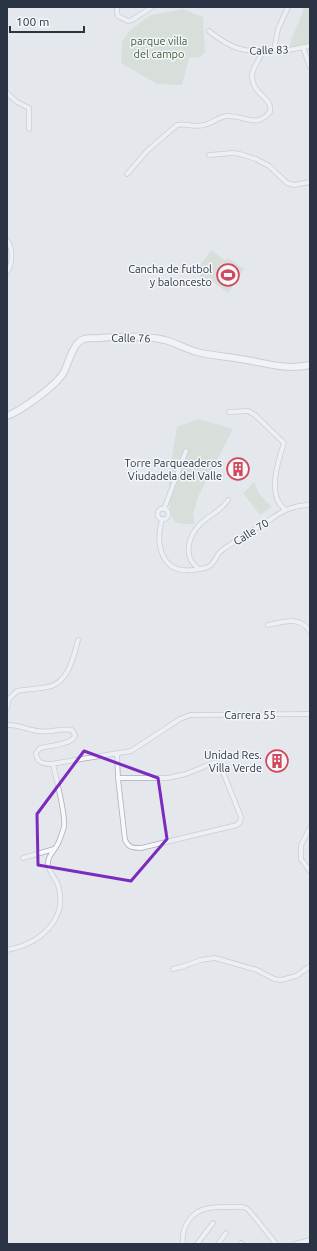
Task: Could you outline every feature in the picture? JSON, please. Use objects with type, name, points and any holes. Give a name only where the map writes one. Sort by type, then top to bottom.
[{"type":"street","points":[[117,7],[118,16],[128,21],[152,7]]},
{"type":"street","points":[[274,50],[278,29],[288,7]]},
{"type":"street","name":"Calle 83","points":[[209,30],[222,41],[234,48],[242,50],[262,52],[288,50],[310,46]]},
{"type":"street","points":[[303,47],[310,67]]},
{"type":"street","points":[[127,174],[147,151],[177,125],[205,125],[218,118],[229,116],[255,121],[268,116],[270,106],[265,98],[256,91],[253,79],[254,68],[262,52]]},
{"type":"street","points":[[7,93],[17,102],[29,108],[29,130]]},
{"type":"street","points":[[209,155],[232,153],[240,154],[256,159],[269,166],[287,183],[294,185],[310,182]]},
{"type":"street","points":[[7,240],[11,246],[11,259],[7,272]]},
{"type":"street","name":"Calle 76","points":[[7,416],[56,383],[63,373],[77,344],[84,339],[113,336],[150,337],[167,341],[196,352],[248,360],[279,367],[295,368],[310,366]]},
{"type":"street","points":[[230,412],[248,411],[284,443],[279,462],[275,491],[281,506],[286,510]]},
{"type":"street","points":[[162,519],[158,516],[159,510],[164,509],[186,451]]},
{"type":"street","points":[[200,569],[192,562],[188,553],[188,547],[192,534],[202,522],[221,510],[228,500]]},
{"type":"street","name":"Calle 70","points":[[200,569],[208,567],[222,551],[286,510],[304,505],[310,505]]},
{"type":"street","points":[[162,519],[167,518],[168,516],[167,510],[164,509]]},
{"type":"street","points":[[162,519],[159,528],[159,543],[160,551],[166,561],[170,566],[176,569],[200,569]]},
{"type":"street","points":[[268,625],[296,621],[305,625],[310,632]]},
{"type":"street","points":[[7,708],[9,699],[17,691],[49,687],[60,681],[68,671],[74,658],[78,640]]},
{"type":"street","name":"Carrera 55","points":[[117,754],[131,751],[180,719],[190,715],[310,714]]},
{"type":"street","points":[[7,725],[16,725],[38,732],[66,729],[72,730],[75,735],[73,739],[63,744],[40,748],[36,753],[38,760],[43,764],[53,764],[117,754],[118,778],[125,840],[131,848],[141,848],[236,825],[240,822],[241,817],[221,767],[217,763],[213,763],[186,774],[168,778],[118,778]]},
{"type":"street","points":[[7,950],[37,938],[54,922],[59,912],[60,902],[57,883],[48,864],[48,858],[61,834],[64,821],[53,764]]},
{"type":"street","points":[[310,828],[301,845],[300,859],[310,871]]},
{"type":"street","points":[[23,858],[54,849]]},
{"type":"street","points":[[172,969],[201,960],[215,958],[257,970],[274,979],[281,980],[296,976],[310,966]]},
{"type":"street","points":[[183,1244],[182,1236],[186,1222],[198,1212],[208,1208],[238,1207],[248,1210],[276,1244]]},
{"type":"street","points":[[197,1244],[213,1223]]},
{"type":"street","points":[[218,1244],[226,1233]]},
{"type":"street","points":[[295,1244],[310,1241]]},
{"type":"highlighted area","points":[[84,751],[158,778],[167,839],[131,881],[38,865],[37,814]]},
{"type":"green space","points":[[304,7],[310,7],[310,45],[290,47],[291,39]]},
{"type":"green space","name":"parque villa del campo","points":[[183,9],[203,17],[205,52],[200,57],[189,58],[182,85],[157,84],[121,63],[122,42],[130,30],[151,15]]},
{"type":"green space","points":[[211,250],[226,261],[228,258],[244,269],[228,293],[212,281],[219,270],[210,283],[195,272]]},
{"type":"green space","points":[[199,419],[233,429],[198,497],[193,514],[195,524],[185,524],[176,522],[169,505],[171,462],[177,427]]},
{"type":"green space","points":[[254,482],[260,495],[272,507],[260,515],[243,493]]},
{"type":"place","name":"Cancha de futbol y baloncesto","points":[[228,275]]},
{"type":"place","name":"Torre Parqueaderos Viudadela del Valle","points":[[238,469]]},
{"type":"place","name":"Unidad Res. Villa Verde","points":[[277,761]]}]
